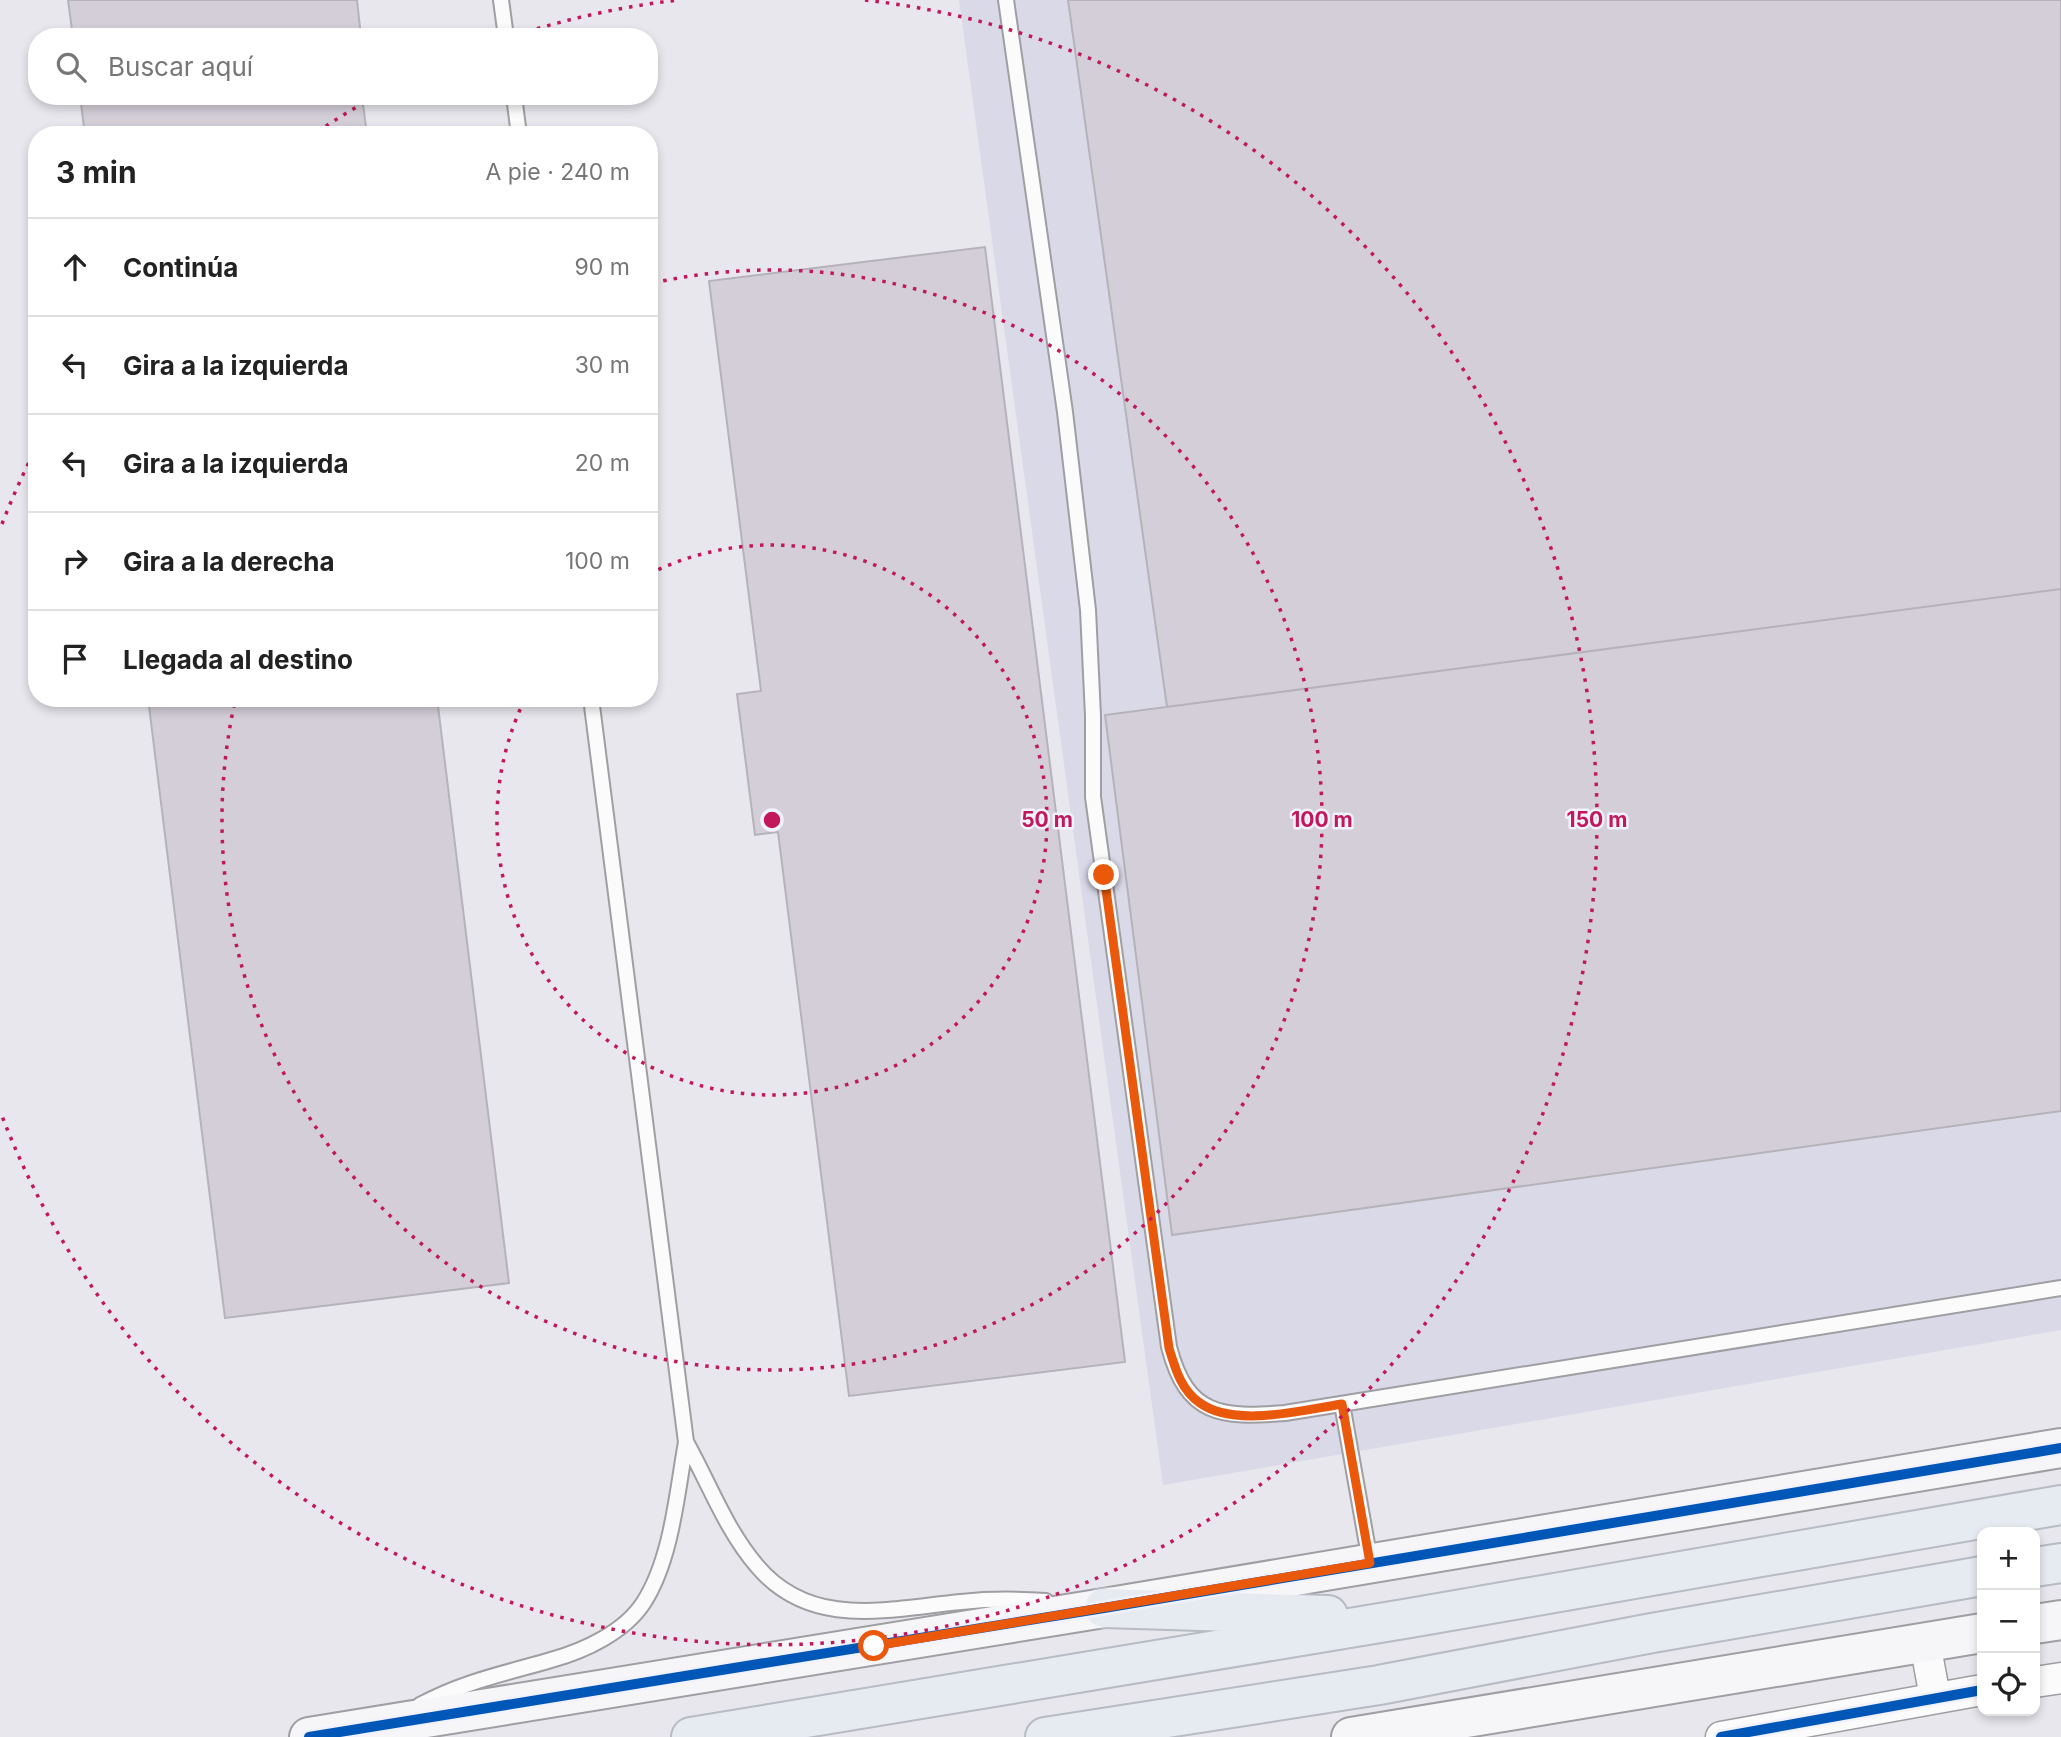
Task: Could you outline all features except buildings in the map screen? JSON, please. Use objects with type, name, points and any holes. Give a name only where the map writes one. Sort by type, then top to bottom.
[{"type":"highway","points":[[1977,1521],[2061,1491]]},
{"type":"highway","points":[[691,1737],[1410,1618],[2061,1505]]},
{"type":"highway","points":[[2040,1567],[2061,1563]]},
{"type":"highway","points":[[2040,1568],[2061,1570]]},
{"type":"highway","points":[[1045,1737],[1379,1685],[1652,1633],[1977,1577]]},
{"type":"highway","points":[[1104,1608],[1410,1618]]},
{"type":"highway","points":[[1182,1737],[1379,1685]]},
{"type":"street","points":[[309,1737],[1104,1608],[2061,1448]]},
{"type":"street","points":[[2040,1624],[2061,1620]]},
{"type":"street","points":[[1351,1737],[1977,1634]]},
{"type":"street","points":[[1926,1643],[1935,1697]]},
{"type":"street","points":[[2040,1681],[2061,1678]]},
{"type":"street","points":[[1721,1737],[1977,1691]]},
{"type":"lane","points":[[501,0],[505,28]]},
{"type":"lane","points":[[1006,0],[1065,412],[1087,597],[1093,716],[1093,797],[1169,1348],[1182,1385],[1198,1402],[1213,1410],[1254,1416],[2061,1288]]},
{"type":"lane","points":[[515,105],[518,126]]},
{"type":"lane","points":[[385,1723],[446,1691],[480,1678],[552,1660],[587,1648],[616,1630],[644,1603],[661,1569],[673,1514],[686,1442],[592,707]]},
{"type":"lane","points":[[1342,1404],[1370,1563]]},
{"type":"lane","points":[[686,1442],[740,1544],[776,1586],[799,1599],[830,1609],[857,1612],[1010,1600],[1104,1608]]},
{"type":"shaded area","points":[[959,0],[2061,0],[2061,1330],[1163,1485]]},
{"type":"cycle path","points":[[309,1737],[1104,1608],[2061,1448]]},
{"type":"cycle path","points":[[1721,1737],[1977,1691]]},
{"type":"route","points":[[874,1646],[1370,1563],[1342,1404],[1254,1416],[1229,1414],[1198,1402],[1182,1385],[1174,1366],[1169,1348],[1104,875]]}]
